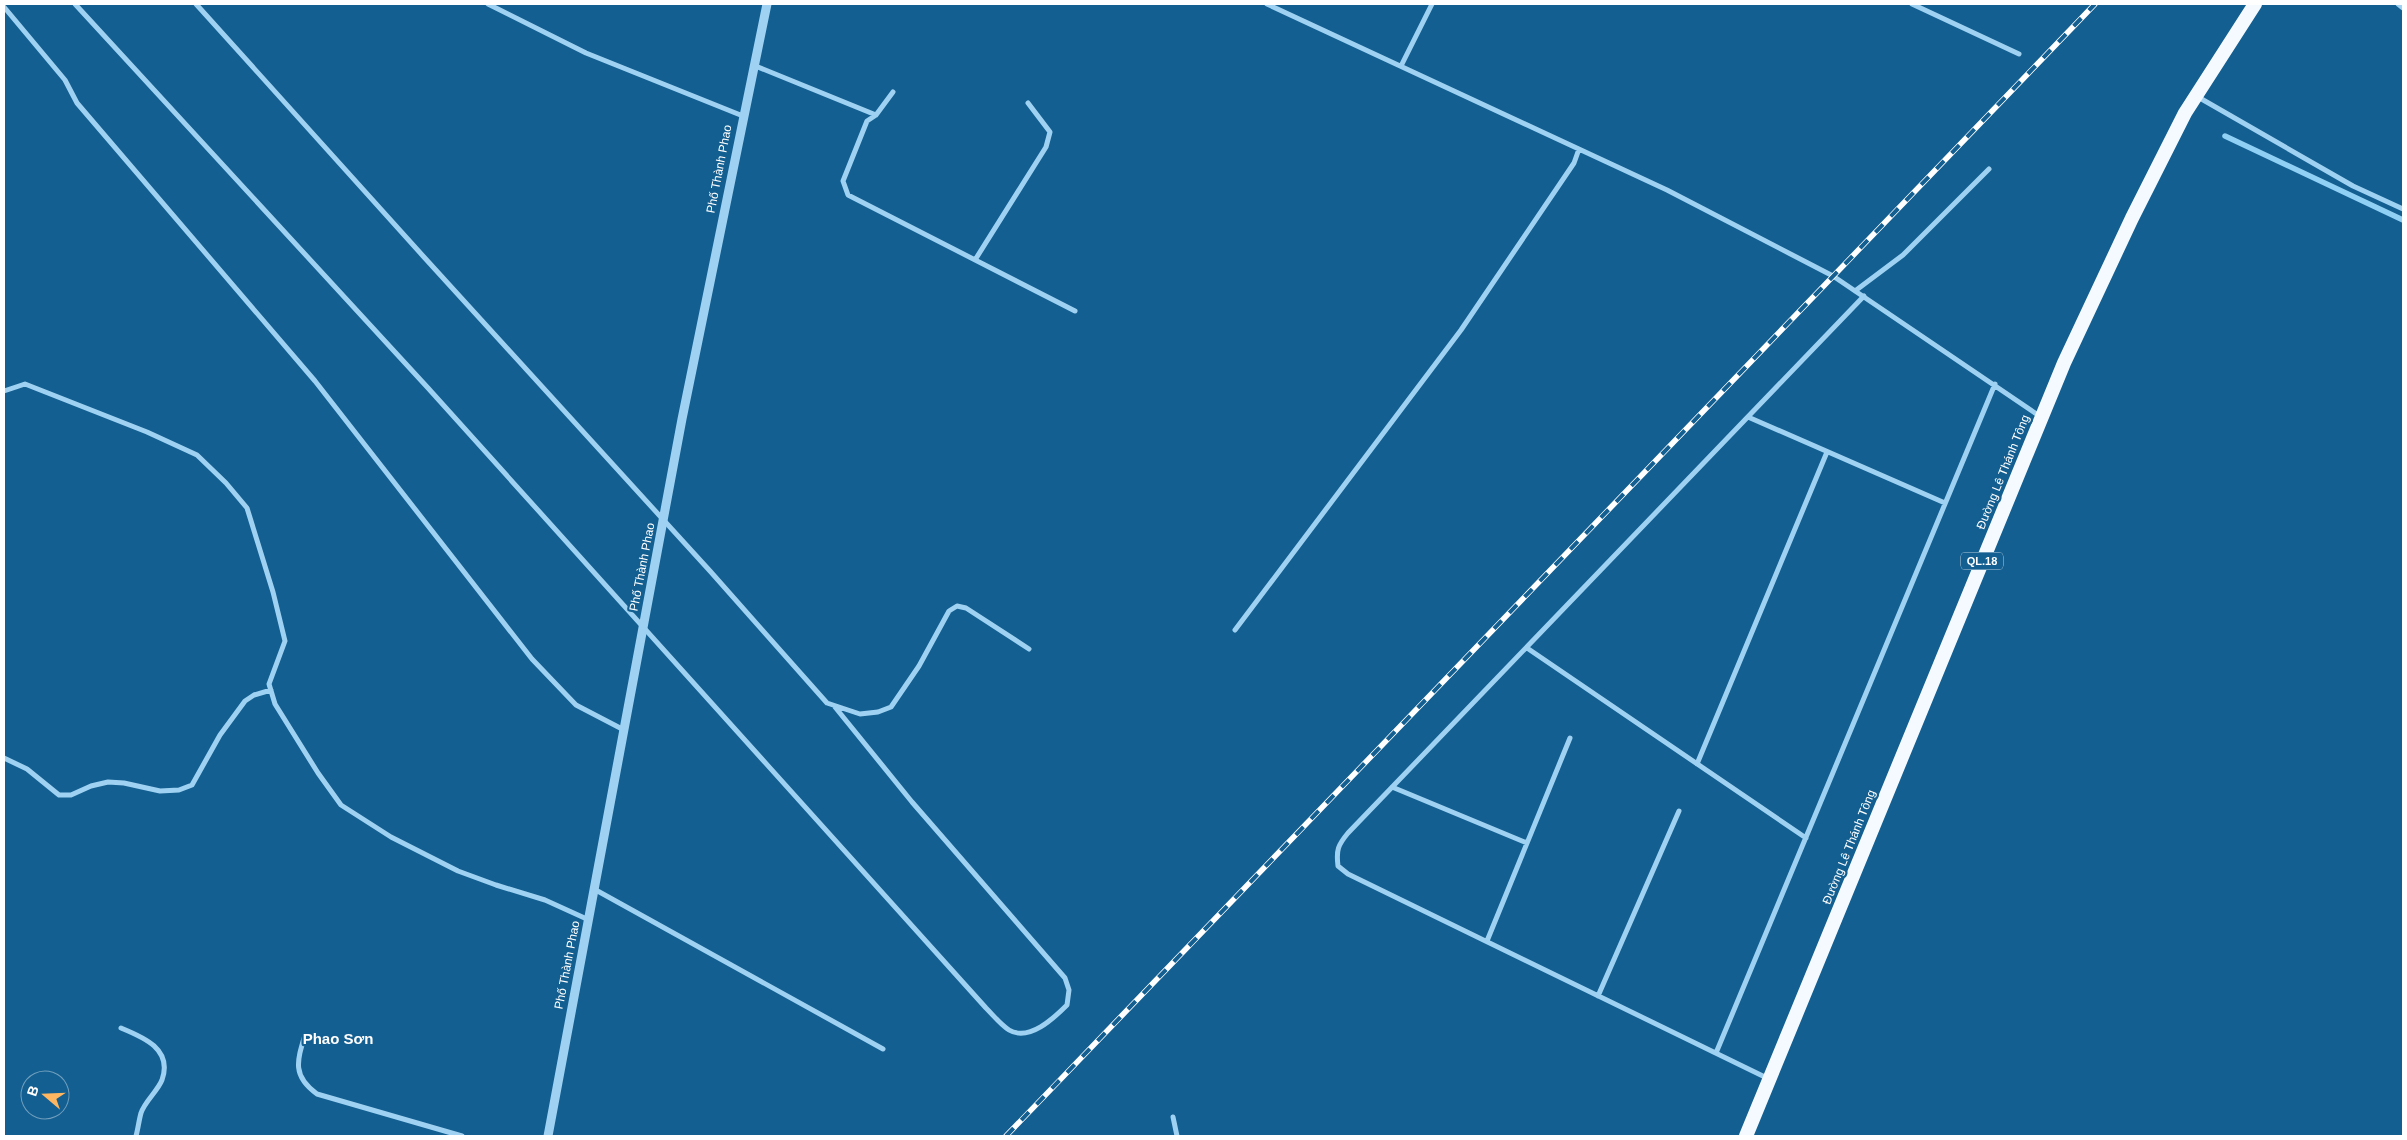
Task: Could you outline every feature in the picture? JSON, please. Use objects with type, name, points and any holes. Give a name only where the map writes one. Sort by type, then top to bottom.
[{"type":"highway","name":"Đường Lê Thánh Tông","points":[[1746,1136],[2064,363],[2132,218],[2185,113],[2254,4]]},
{"type":"street","points":[[75,4],[428,388],[986,1008],[1009,1030],[1020,1034],[1038,1028],[1068,1005],[1069,990],[1065,978],[912,802],[835,707]]},
{"type":"street","points":[[196,4],[826,703],[860,714],[878,712],[891,707],[919,666],[950,610],[957,606],[966,608],[1029,649]]},
{"type":"street","points":[[488,4],[586,53],[743,116]]},
{"type":"street","name":"Phố Thành Phao","points":[[548,1136],[663,520],[743,116],[768,4]]},
{"type":"street","points":[[1268,4],[1667,190],[1833,276],[2042,417]]},
{"type":"street","points":[[1401,66],[1432,4]]},
{"type":"street","points":[[1912,4],[2019,54]]},
{"type":"street","points":[[2398,4],[2403,8]]},
{"type":"street","points":[[4,7],[65,80],[77,103],[315,381],[532,659],[576,705],[624,730]]},
{"type":"street","points":[[754,65],[876,114]]},
{"type":"street","points":[[893,92],[876,114],[867,121],[843,180],[848,194],[1075,311]]},
{"type":"street","points":[[2196,96],[2353,186],[2403,209]]},
{"type":"street","points":[[975,260],[1046,147],[1050,132],[1028,103]]},
{"type":"street","points":[[1235,630],[1461,330],[1574,163],[1579,149]]},
{"type":"street","points":[[1855,290],[1903,255],[1989,169]]},
{"type":"street","points":[[1769,1079],[1348,874],[1338,866],[1338,845],[1864,296]]},
{"type":"street","points":[[4,391],[25,384],[147,432],[197,455],[226,483],[246,508],[273,592],[285,641],[269,684],[275,704],[308,758],[341,805],[391,837],[458,871],[496,886],[545,900],[589,920]]},
{"type":"street","points":[[1716,1053],[1995,384]]},
{"type":"street","points":[[1748,417],[1945,503]]},
{"type":"street","points":[[1697,764],[1827,452]]},
{"type":"street","points":[[1527,648],[1806,838]]},
{"type":"street","points":[[4,758],[27,769],[59,795],[70,795],[91,786],[108,782],[124,782],[160,791],[179,790],[192,785],[220,735],[246,701],[254,695],[271,690]]},
{"type":"street","points":[[1486,941],[1570,738]]},
{"type":"street","points":[[1392,787],[1527,843]]},
{"type":"street","points":[[1598,996],[1679,811]]},
{"type":"street","points":[[594,889],[883,1049]]},
{"type":"street","points":[[121,1028],[155,1045],[163,1059],[162,1079],[141,1112],[136,1136]]},
{"type":"street","points":[[305,1035],[298,1058],[298,1073],[308,1087],[317,1094],[462,1136]]},
{"type":"street","points":[[1173,1117],[1177,1136]]},
{"type":"waterway","points":[[2225,136],[2403,220]]},
{"type":"railway","points":[[1006,1136],[2095,4]]},
{"type":"district","name":"Phao Sơn","points":[[338,1039]]}]
